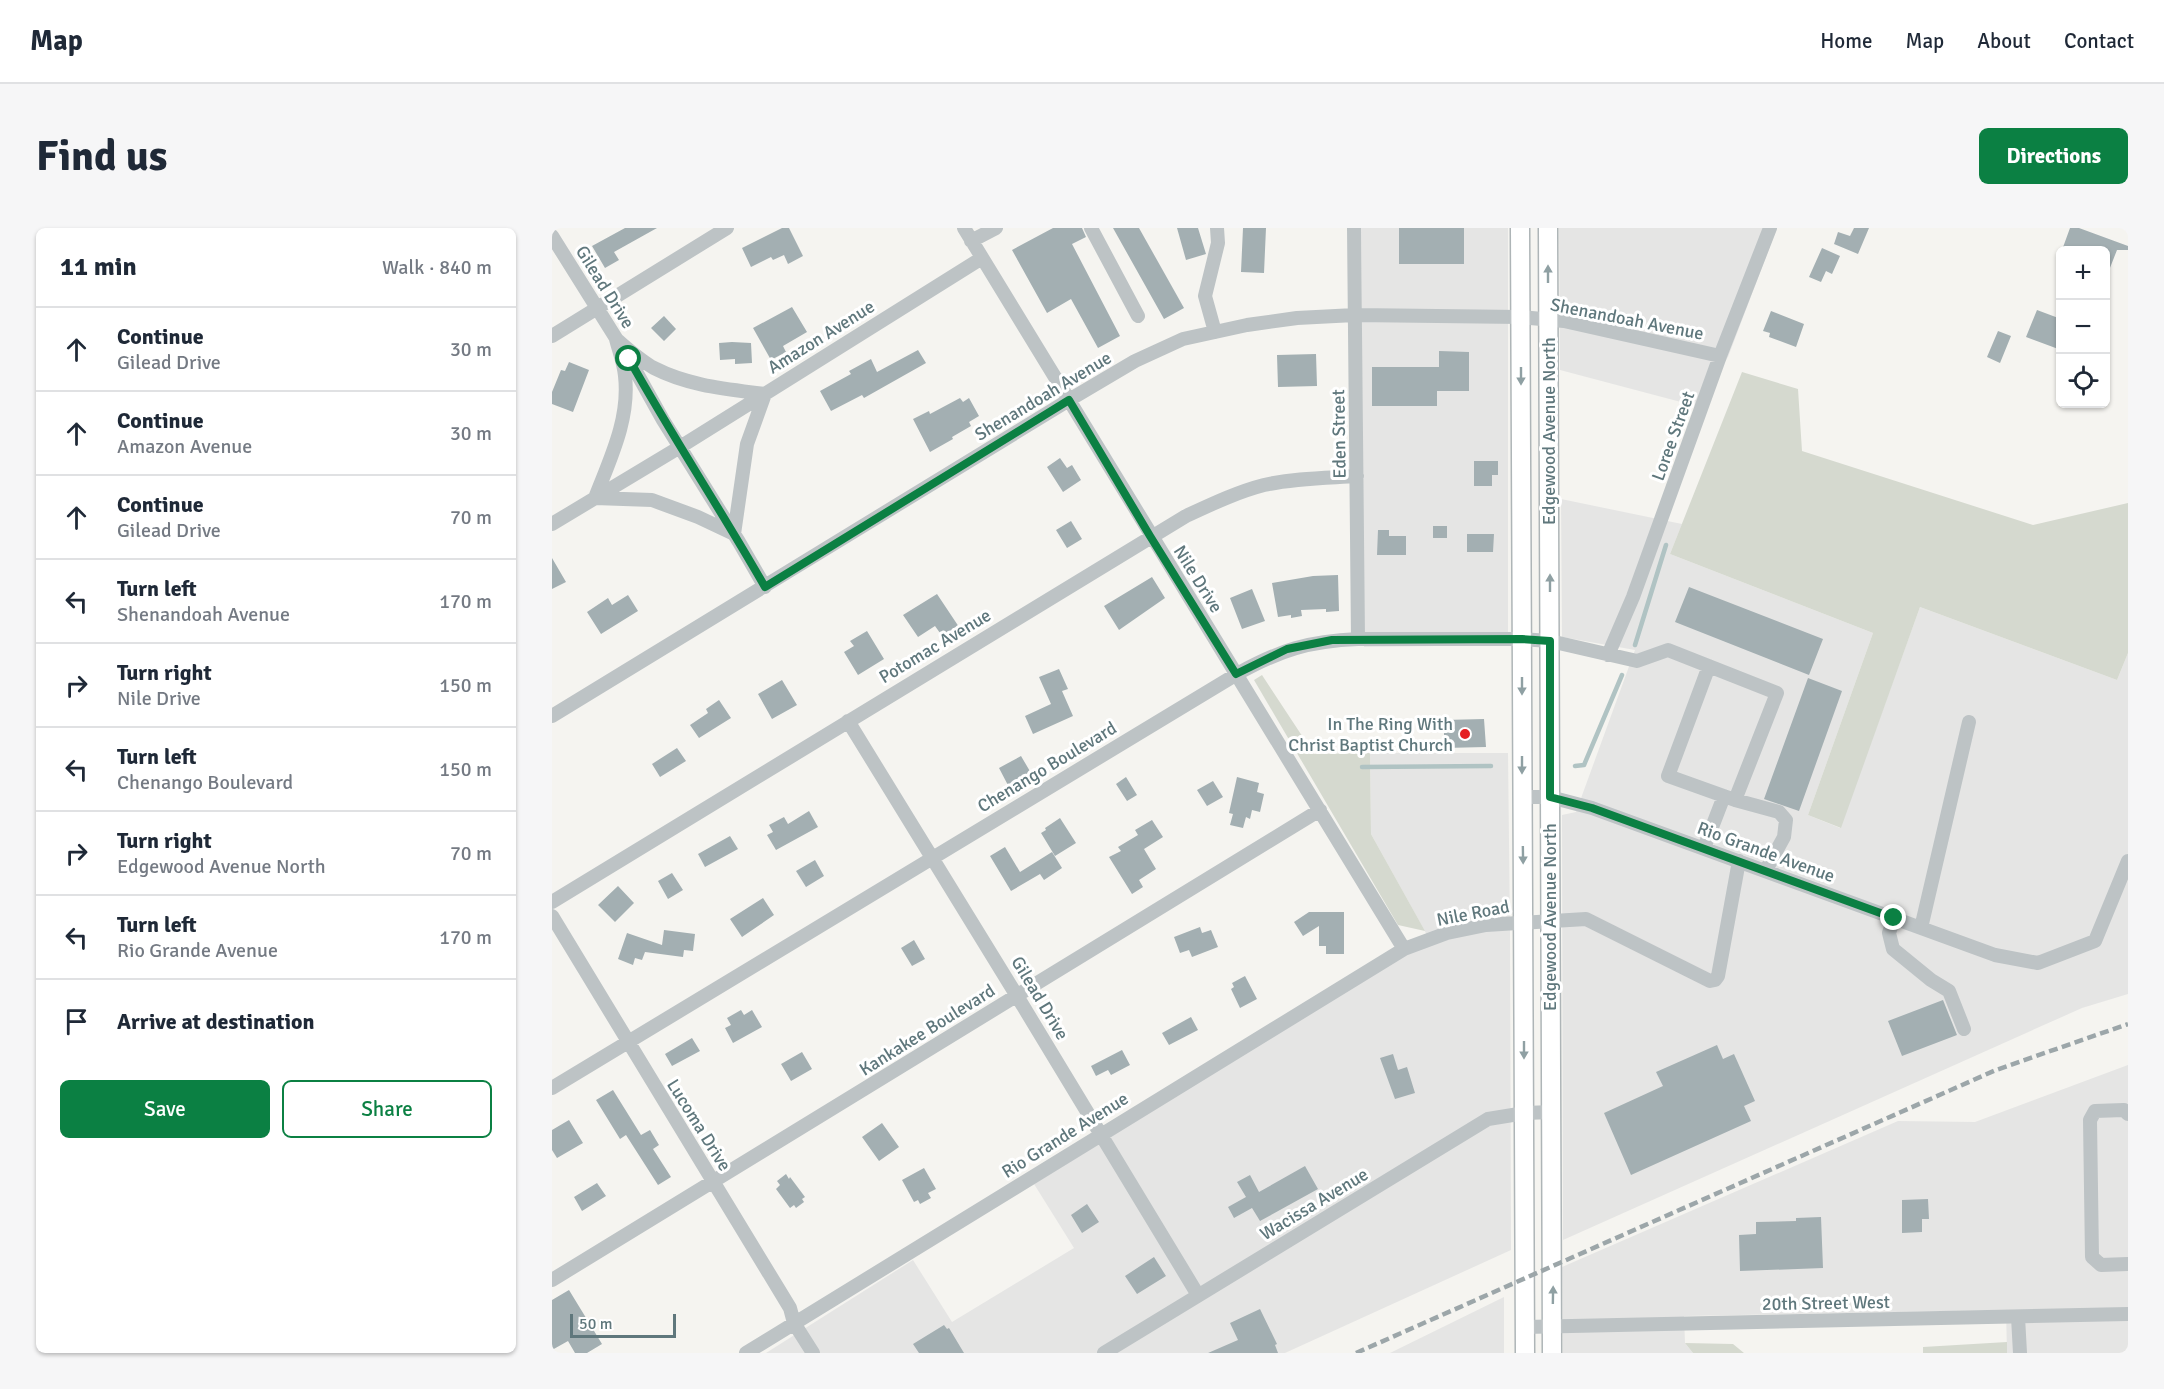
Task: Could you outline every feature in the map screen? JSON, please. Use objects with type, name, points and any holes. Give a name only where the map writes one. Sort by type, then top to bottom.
[{"type":"main road","name":"Edgewood Avenue North","points":[[1520,228],[1525,1353]]},
{"type":"main road","name":"Edgewood Avenue North","points":[[1548,228],[1552,1353]]},
{"type":"street","points":[[552,336],[727,228]]},
{"type":"street","name":"Nile Drive","points":[[964,228],[1404,949]]},
{"type":"street","points":[[971,241],[996,228]]},
{"type":"street","points":[[1091,228],[1138,316]]},
{"type":"street","points":[[1215,332],[1205,296],[1218,243],[1217,228]]},
{"type":"street","name":"Eden Street","points":[[1354,228],[1358,639]]},
{"type":"street","name":"Loree Street","points":[[1608,655],[1649,555],[1720,356],[1770,228]]},
{"type":"street","name":"Gilead Drive","points":[[552,236],[680,447]]},
{"type":"street","name":"Amazon Avenue","points":[[552,524],[680,447],[982,258]]},
{"type":"street","name":"Shenandoah Avenue","points":[[552,716],[1069,400],[1136,361],[1182,339],[1247,325],[1297,318],[1355,315],[1520,317],[1564,321],[1720,356]]},
{"type":"street","points":[[616,339],[652,367],[677,378],[709,387],[765,394],[747,444],[734,534]]},
{"type":"street","points":[[616,339],[625,376],[625,402],[620,437],[595,498],[652,500],[690,513],[734,534]]},
{"type":"street","points":[[680,447],[765,587]]},
{"type":"street","name":"Potomac Avenue","points":[[552,902],[1186,516],[1232,495],[1265,485],[1303,479],[1357,476]]},
{"type":"street","name":"Chenango Boulevard","points":[[552,1089],[627,1042],[765,962],[1236,674],[1287,649],[1332,640],[1522,639],[1550,641],[1637,661],[1668,650],[1777,693],[1729,798]]},
{"type":"street","points":[[1709,666],[1668,776],[1729,798],[1779,812],[1786,820],[1784,837],[1766,870]]},
{"type":"street","name":"Gilead Drive","points":[[848,721],[1198,1295]]},
{"type":"street","points":[[1921,928],[1969,722]]},
{"type":"street","name":"Rio Grande Avenue","points":[[1522,797],[1550,797],[1592,808],[1995,955],[2038,963],[2095,941],[2128,861]]},
{"type":"street","points":[[1704,848],[1729,798]]},
{"type":"street","name":"Kankakee Boulevard","points":[[552,1280],[1320,810]]},
{"type":"street","name":"Nile Road","points":[[1404,949],[1448,933],[1486,925],[1586,919],[1710,981],[1715,980],[1719,976],[1739,861]]},
{"type":"street","name":"Lucoma Drive","points":[[552,916],[790,1308],[794,1323],[813,1353]]},
{"type":"street","points":[[1894,918],[1889,933],[1893,949],[1931,980],[1949,991],[1964,1029]]},
{"type":"street","name":"Rio Grande Avenue","points":[[746,1353],[1404,949]]},
{"type":"street","points":[[2128,1114],[2124,1110],[2095,1111],[2090,1120],[2092,1257],[2101,1265],[2128,1264]]},
{"type":"street","name":"Wacissa Avenue","points":[[1104,1353],[1488,1119],[1525,1113],[1552,1112]]},
{"type":"street","name":"20th Street West","points":[[1525,1327],[2128,1314]]},
{"type":"street","points":[[2018,1317],[2020,1353]]},
{"type":"shaded area","points":[[1361,228],[1508,228],[1508,645],[1364,647]]},
{"type":"shaded area","points":[[1559,228],[1777,228],[1728,357],[1696,406],[1560,370]]},
{"type":"shaded area","points":[[1742,372],[1798,389],[1802,451],[2033,525],[2128,503],[2128,653],[2117,680],[1920,607],[1841,828],[1808,815],[1873,633],[1670,554]]},
{"type":"shaded area","points":[[1561,499],[1682,524],[1670,554],[1873,633],[1808,815],[1840,828],[1920,607],[2117,680],[2128,653],[2128,994],[2082,1008],[1563,1240],[1562,815],[1576,812],[1635,650],[1562,637]]},
{"type":"shaded area","points":[[1262,675],[1314,754],[1370,753],[1371,834],[1425,931],[1398,925],[1254,680]]},
{"type":"shaded area","points":[[1370,753],[1508,753],[1511,1250],[1285,1353],[766,1353],[913,1260],[952,1322],[1074,1248],[1034,1184],[1406,954],[1432,944],[1371,834]]},
{"type":"shaded area","points":[[2128,1065],[2128,1353],[2007,1353],[2006,1310],[1684,1316],[1685,1343],[1693,1353],[1563,1353],[1562,1267],[1898,1121],[1975,1122]]},
{"type":"shaded area","points":[[1504,1297],[1504,1353],[1390,1353]]},
{"type":"shaded area","points":[[2007,1342],[2007,1353],[1923,1353],[1923,1347]]},
{"type":"shaded area","points":[[1685,1343],[1733,1344],[1744,1353],[1693,1353]]},
{"type":"building","points":[[625,228],[657,228],[614,252],[619,260],[605,268],[592,246]]},
{"type":"building","points":[[782,228],[789,228],[803,256],[788,264],[784,255],[773,260],[771,257],[751,267],[742,248]]},
{"type":"building","points":[[1053,228],[1082,228],[1086,237],[1072,244],[1120,336],[1098,348],[1071,299],[1047,313],[1012,250]]},
{"type":"building","points":[[1113,228],[1139,228],[1184,308],[1164,319]]},
{"type":"building","points":[[1177,228],[1198,228],[1206,254],[1186,260]]},
{"type":"building","points":[[1243,228],[1266,228],[1264,273],[1241,272]]},
{"type":"building","points":[[1399,228],[1464,228],[1464,264],[1399,264]]},
{"type":"building","points":[[1854,228],[1869,228],[1858,254],[1834,244],[1838,232],[1850,236]]},
{"type":"building","points":[[2070,228],[2079,228],[2128,246],[2128,250],[2117,250],[2110,268],[2110,246],[2063,246]]},
{"type":"building","points":[[1822,248],[1840,256],[1832,274],[1826,271],[1821,282],[1809,277]]},
{"type":"building","points":[[792,307],[807,332],[783,346],[786,352],[771,360],[753,328]]},
{"type":"building","points":[[2037,310],[2056,317],[2056,348],[2026,337]]},
{"type":"building","points":[[1771,311],[1804,324],[1796,347],[1769,337],[1770,333],[1763,331]]},
{"type":"building","points":[[664,316],[676,329],[664,341],[651,328]]},
{"type":"building","points":[[1998,331],[2011,336],[2000,363],[1987,357]]},
{"type":"building","points":[[719,343],[751,343],[752,363],[735,364],[735,359],[720,360]]},
{"type":"building","points":[[918,350],[926,363],[864,398],[862,395],[831,411],[820,391],[851,374],[849,371],[871,359],[877,372]]},
{"type":"building","points":[[1439,351],[1469,352],[1469,391],[1437,391],[1437,406],[1372,406],[1372,367],[1439,367]]},
{"type":"building","points":[[1316,354],[1317,386],[1278,387],[1277,355]]},
{"type":"building","points":[[569,362],[589,370],[573,412],[552,404],[552,392],[561,370],[565,371]]},
{"type":"building","points":[[960,398],[963,402],[969,398],[979,416],[969,422],[971,426],[930,452],[913,419],[929,411],[930,414]]},
{"type":"building","points":[[1060,458],[1067,468],[1072,465],[1081,480],[1063,492],[1047,467]]},
{"type":"building","points":[[1474,461],[1498,461],[1498,475],[1492,475],[1492,486],[1474,486]]},
{"type":"building","points":[[1071,521],[1082,539],[1067,548],[1056,530]]},
{"type":"building","points":[[1433,526],[1447,526],[1447,538],[1433,538]]},
{"type":"building","points":[[1378,530],[1389,530],[1389,536],[1406,536],[1406,555],[1377,555]]},
{"type":"building","points":[[1467,534],[1494,534],[1493,552],[1467,552]]},
{"type":"building","points":[[552,558],[566,582],[552,589]]},
{"type":"building","points":[[1338,575],[1339,611],[1301,610],[1302,616],[1278,617],[1272,583],[1313,576]]},
{"type":"building","points":[[1152,577],[1165,598],[1119,630],[1104,606]]},
{"type":"building","points":[[1689,587],[1823,639],[1809,675],[1675,622]]},
{"type":"building","points":[[1252,589],[1265,621],[1242,629],[1230,598]]},
{"type":"building","points":[[937,594],[961,630],[945,640],[935,626],[918,637],[903,615]]},
{"type":"building","points":[[628,595],[638,611],[601,634],[587,612],[608,598],[612,605]]},
{"type":"building","points":[[867,631],[884,659],[858,675],[844,652],[854,646],[850,641]]},
{"type":"building","points":[[1059,669],[1068,689],[1062,691],[1073,716],[1033,734],[1025,716],[1051,704],[1039,677]]},
{"type":"building","points":[[1808,678],[1842,691],[1799,811],[1764,799]]},
{"type":"building","points":[[782,680],[797,705],[772,719],[758,694]]},
{"type":"building","points":[[719,700],[731,718],[699,738],[690,725],[708,713],[706,709]]},
{"type":"building","name":"In The Ring With Christ Baptist Church","points":[[1484,719],[1486,747],[1444,748],[1444,720]]},
{"type":"building","points":[[677,748],[686,761],[660,777],[652,764]]},
{"type":"building","points":[[1021,756],[1031,773],[1024,777],[1027,782],[1011,791],[999,768]]},
{"type":"building","points":[[1126,777],[1137,795],[1127,801],[1116,784]]},
{"type":"building","points":[[1237,777],[1259,783],[1257,792],[1264,794],[1260,812],[1252,810],[1250,819],[1246,817],[1243,828],[1230,825],[1233,814],[1229,813]]},
{"type":"building","points":[[1213,781],[1223,797],[1207,806],[1197,790]]},
{"type":"building","points":[[809,811],[818,827],[776,850],[767,835],[773,832],[769,825],[784,817],[788,824]]},
{"type":"building","points":[[1060,818],[1076,843],[1055,856],[1041,833]]},
{"type":"building","points":[[1152,820],[1163,837],[1144,849],[1156,869],[1139,880],[1143,887],[1132,894],[1109,857],[1121,851],[1118,847],[1138,835],[1135,830]]},
{"type":"building","points":[[730,836],[738,849],[705,867],[698,854]]},
{"type":"building","points":[[1005,847],[1020,872],[1052,852],[1062,868],[1044,880],[1040,874],[1011,891],[990,856]]},
{"type":"building","points":[[815,860],[824,876],[806,887],[796,871]]},
{"type":"building","points":[[672,873],[683,890],[668,899],[658,881]]},
{"type":"building","points":[[618,886],[634,903],[615,922],[598,905]]},
{"type":"building","points":[[763,898],[774,915],[742,937],[730,919]]},
{"type":"building","points":[[1309,912],[1344,912],[1344,954],[1326,954],[1326,946],[1319,946],[1319,926],[1303,936],[1294,922]]},
{"type":"building","points":[[1200,927],[1202,933],[1211,930],[1218,947],[1192,957],[1189,950],[1180,953],[1174,937]]},
{"type":"building","points":[[664,930],[695,934],[693,951],[684,950],[683,957],[645,952],[642,960],[635,958],[633,965],[618,959],[627,933],[662,945]]},
{"type":"building","points":[[914,940],[925,959],[912,966],[901,948]]},
{"type":"building","points":[[1245,976],[1257,999],[1240,1008],[1231,989],[1234,987],[1232,983]]},
{"type":"building","points":[[1943,1000],[1957,1035],[1902,1056],[1888,1021]]},
{"type":"building","points":[[741,1010],[744,1015],[752,1010],[762,1027],[733,1043],[725,1028],[731,1025],[727,1018]]},
{"type":"building","points":[[1191,1017],[1198,1030],[1169,1045],[1162,1033]]},
{"type":"building","points":[[692,1038],[700,1051],[672,1066],[665,1054]]},
{"type":"building","points":[[1717,1045],[1723,1059],[1734,1054],[1755,1101],[1744,1106],[1751,1121],[1631,1175],[1604,1113],[1663,1086],[1656,1072]]},
{"type":"building","points":[[1122,1050],[1130,1065],[1111,1075],[1108,1070],[1096,1076],[1091,1066]]},
{"type":"building","points":[[802,1052],[812,1069],[791,1081],[781,1064]]},
{"type":"building","points":[[1393,1054],[1398,1070],[1407,1067],[1415,1093],[1395,1099],[1380,1058]]},
{"type":"building","points":[[613,1090],[641,1135],[650,1130],[659,1145],[653,1149],[671,1177],[658,1185],[626,1135],[620,1139],[596,1100]]},
{"type":"building","points":[[569,1120],[583,1143],[557,1158],[552,1150],[552,1130]]},
{"type":"building","points":[[882,1123],[899,1147],[879,1161],[862,1137]]},
{"type":"building","points":[[1305,1166],[1318,1189],[1260,1221],[1252,1208],[1234,1218],[1228,1207],[1246,1197],[1237,1182],[1250,1175],[1259,1192]]},
{"type":"building","points":[[924,1168],[936,1189],[928,1193],[931,1198],[920,1204],[918,1200],[914,1202],[902,1180]]},
{"type":"building","points":[[786,1174],[805,1197],[802,1199],[804,1202],[796,1208],[794,1205],[790,1208],[776,1189],[780,1185],[777,1181]]},
{"type":"building","points":[[597,1183],[606,1196],[582,1211],[574,1197]]},
{"type":"building","points":[[1928,1199],[1929,1219],[1922,1219],[1922,1232],[1902,1233],[1902,1200]]},
{"type":"building","points":[[1087,1204],[1099,1222],[1082,1233],[1071,1215]]},
{"type":"building","points":[[1821,1217],[1823,1268],[1740,1271],[1739,1235],[1756,1234],[1756,1222],[1796,1221],[1796,1218]]},
{"type":"building","points":[[1154,1257],[1166,1276],[1137,1294],[1125,1276]]},
{"type":"building","points":[[569,1290],[602,1344],[587,1353],[575,1353],[568,1341],[552,1350],[552,1300]]},
{"type":"building","points":[[1260,1309],[1277,1344],[1275,1345],[1278,1353],[1208,1353],[1238,1340],[1230,1323]]},
{"type":"building","points":[[944,1325],[947,1329],[949,1328],[964,1353],[919,1353],[913,1344]]},
{"type":"waterway","points":[[1635,645],[1666,545]]},
{"type":"waterway","points":[[1575,766],[1584,765],[1622,675]]},
{"type":"waterway","points":[[1362,767],[1491,766]]},
{"type":"railway","points":[[1356,1353],[1996,1070],[2128,1024]]},
{"type":"place","name":"In The Ring With Christ Baptist Church","points":[[1465,734]]},
{"type":"route","points":[[629,359],[663,420],[740,542],[765,587],[1069,400],[1236,674],[1287,649],[1332,640],[1522,639],[1550,641],[1550,797],[1592,808],[1894,918]]}]
